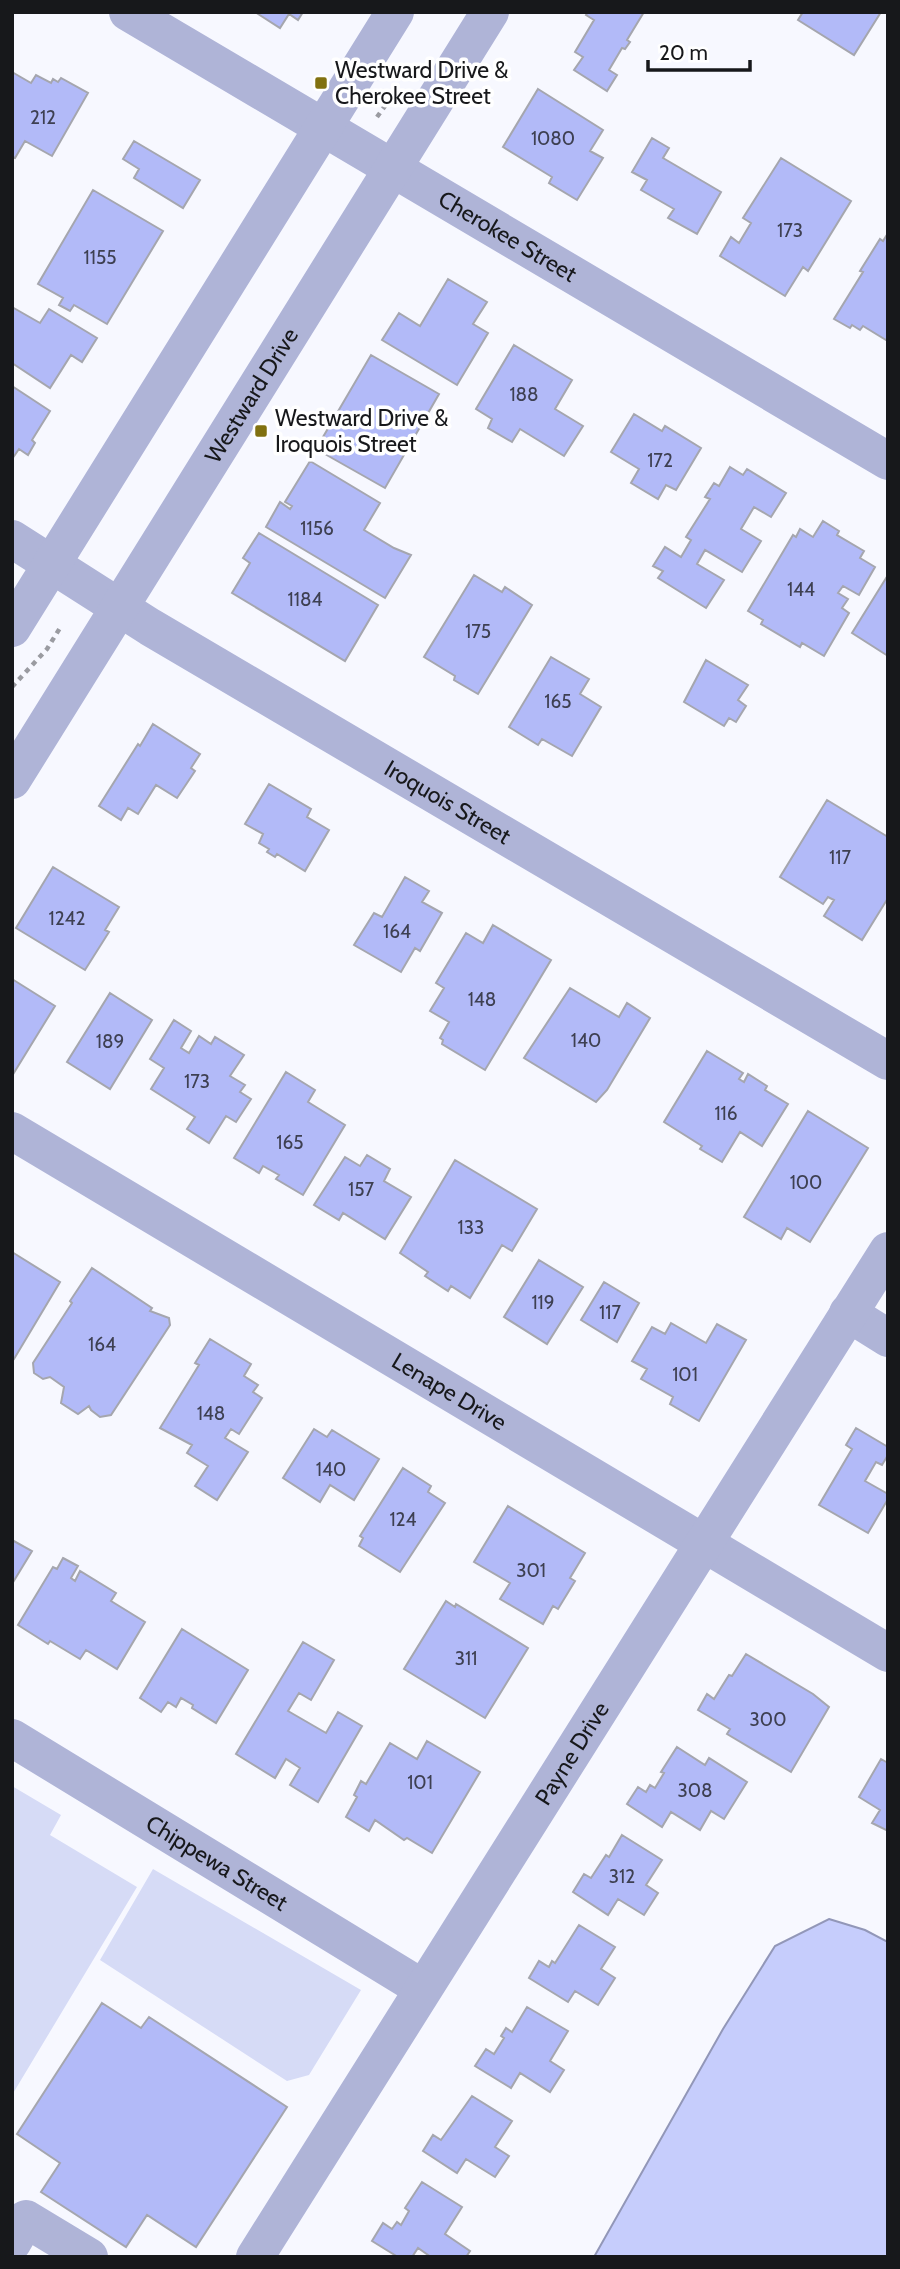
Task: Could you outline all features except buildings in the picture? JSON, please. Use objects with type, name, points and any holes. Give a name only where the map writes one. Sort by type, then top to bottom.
[{"type":"street","name":"Cherokee Street","points":[[128,12],[888,461]]},
{"type":"street","points":[[12,628],[394,12]]},
{"type":"street","name":"Westward Drive","points":[[12,780],[490,12]]},
{"type":"street","name":"Iroquois Street","points":[[12,539],[120,608],[888,1061]]},
{"type":"street","name":"Lenape Drive","points":[[12,1131],[888,1653]]},
{"type":"street","name":"Payne Drive","points":[[255,2257],[888,1251]]},
{"type":"street","points":[[848,1313],[888,1338]]},
{"type":"street","name":"Chippewa Street","points":[[12,1738],[422,1988]]},
{"type":"street","points":[[12,2242],[26,2219],[89,2257]]},
{"type":"shaded area","points":[[12,1786],[61,1815],[50,1835],[137,1887],[12,2095]]},
{"type":"shaded area","points":[[153,1869],[361,1990],[309,2075],[287,2081],[100,1960]]},
{"type":"water","points":[[829,1919],[865,1930],[888,1942],[888,2257],[594,2257],[723,2029],[775,1946]]},
{"type":"place","name":"Westward Drive & Cherokee Street","points":[[321,83]]},
{"type":"place","name":"Westward Drive & Iroquois Street","points":[[261,431]]}]
